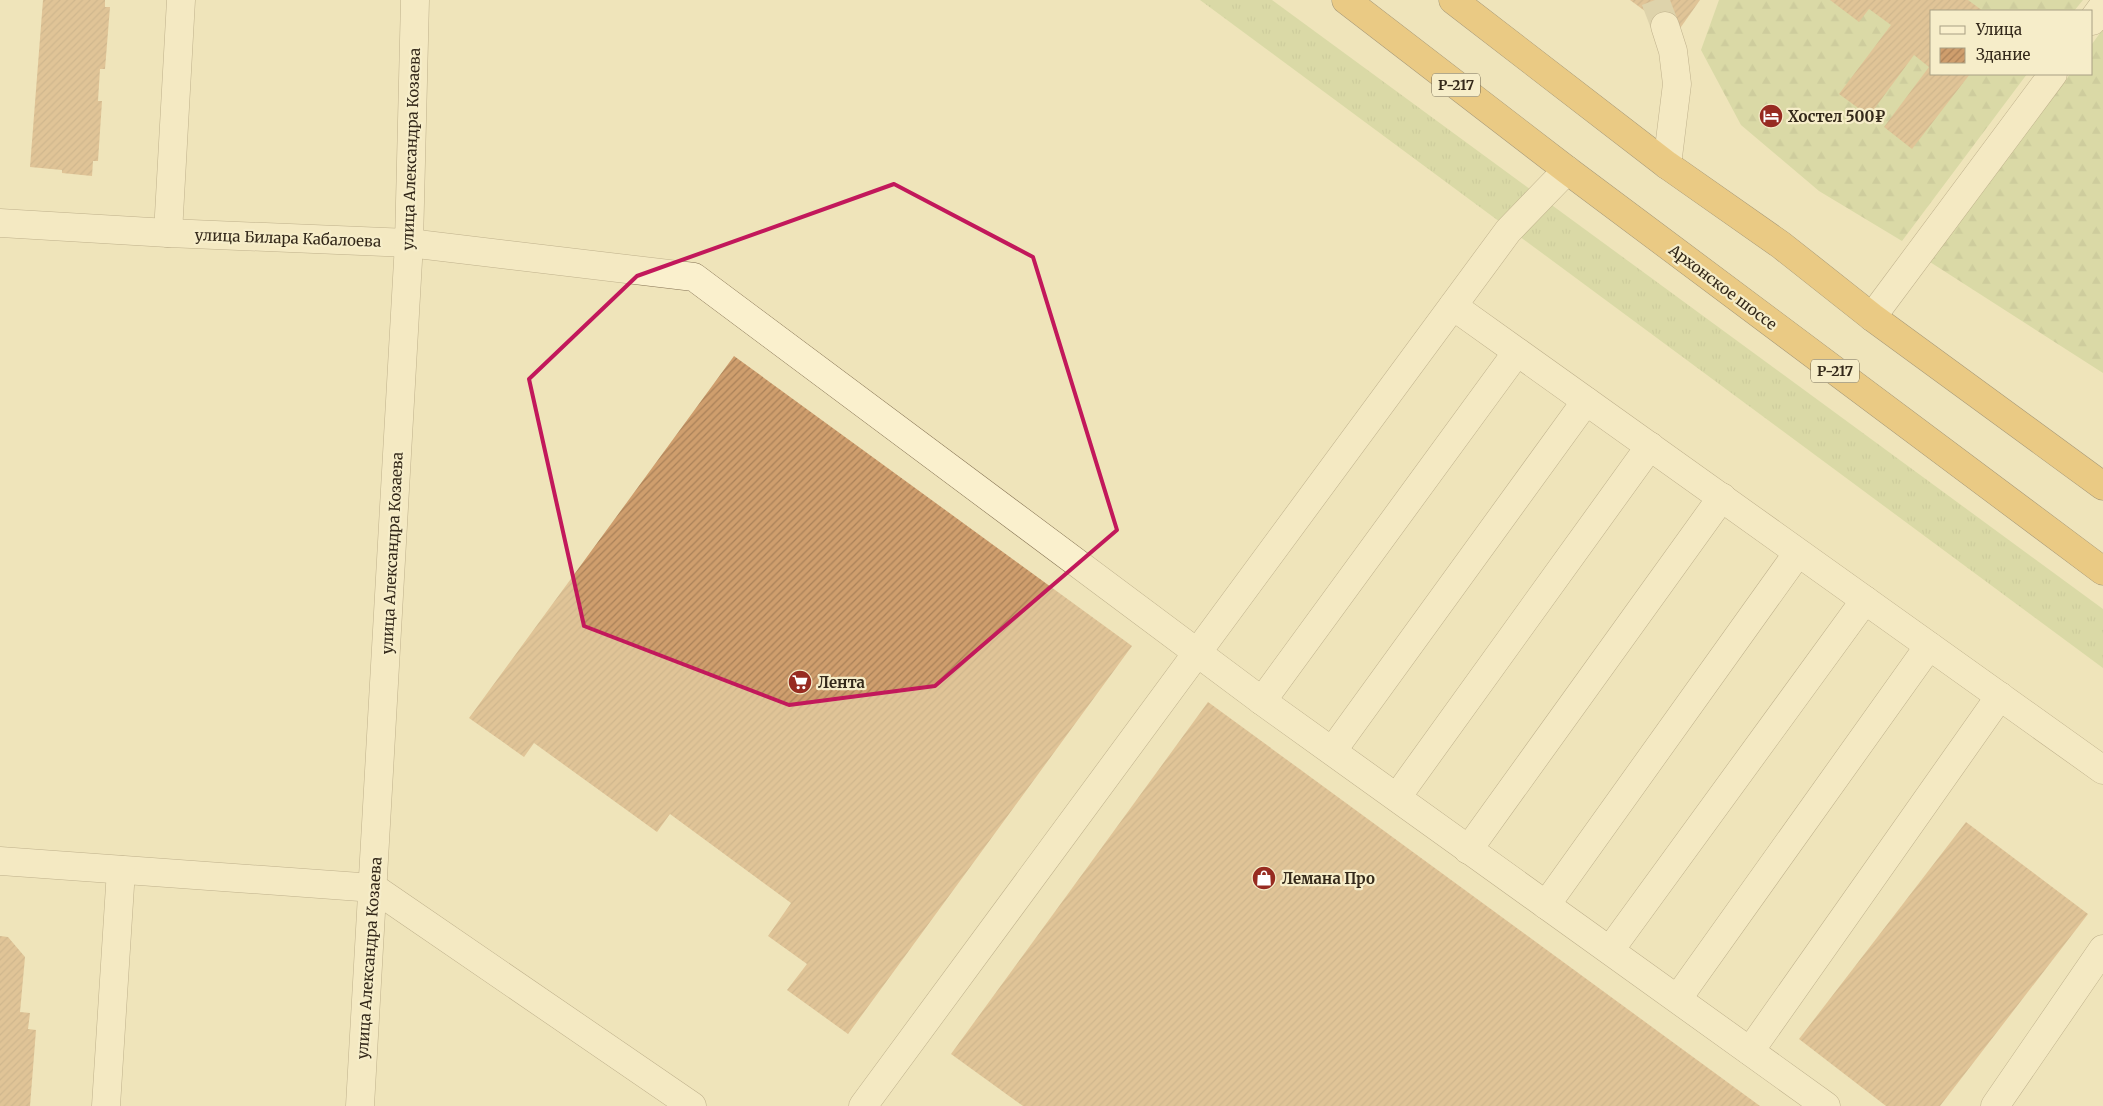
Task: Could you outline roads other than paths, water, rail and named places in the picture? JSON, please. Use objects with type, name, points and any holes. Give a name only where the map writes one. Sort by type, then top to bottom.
[{"type":"highway","name":"Архонское шоссе","points":[[1346,0],[1567,170],[2103,571]]},
{"type":"highway","points":[[1452,0],[1667,165],[1781,245],[1872,317],[2103,486]]},
{"type":"street","points":[[168,234],[181,0]]},
{"type":"street","name":"улица Александра Козаева","points":[[360,1106],[374,888],[409,242],[415,0]]},
{"type":"street","points":[[2093,20],[2103,6]]},
{"type":"street","points":[[1665,26],[1673,51],[1678,84],[1667,165]]},
{"type":"street","points":[[1872,317],[2052,75]]},
{"type":"street","points":[[863,1106],[1508,231],[1567,170]]},
{"type":"street","name":"улица Билара Кабалоева","points":[[0,223],[168,234],[409,242],[694,277],[1262,701],[1333,750],[1468,850],[1678,998],[1826,1106]]},
{"type":"street","points":[[1453,306],[1722,497],[1797,554],[1865,600],[2103,770]]},
{"type":"street","points":[[1262,701],[1517,352]]},
{"type":"street","points":[[1333,750],[1586,401]]},
{"type":"street","points":[[1397,798],[1650,446]]},
{"type":"street","points":[[1468,850],[1722,497]]},
{"type":"street","points":[[1546,905],[1797,554]]},
{"type":"street","points":[[1610,950],[1865,600]]},
{"type":"street","points":[[1678,998],[1929,646]]},
{"type":"street","points":[[1750,1051],[2000,696]]},
{"type":"street","points":[[0,861],[374,888],[692,1106]]},
{"type":"street","points":[[106,1106],[122,870]]},
{"type":"street","points":[[1995,1106],[2103,949]]},
{"type":"tunnel","points":[[1655,0],[1665,26]]},
{"type":"place","name":"Хостел 500₽","points":[[1771,116]]},
{"type":"place","name":"Лента","points":[[800,682]]},
{"type":"place","name":"Лемана Про","points":[[1264,878]]}]
